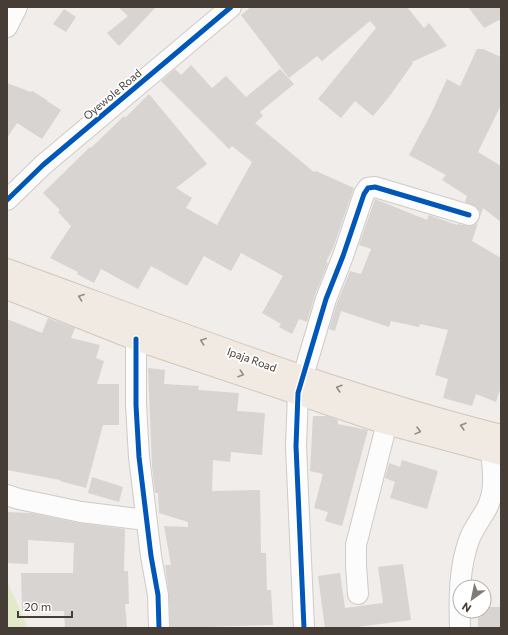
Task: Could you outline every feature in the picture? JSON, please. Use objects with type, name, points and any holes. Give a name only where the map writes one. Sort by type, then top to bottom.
[{"type":"main road","name":"Ipaja Road","points":[[7,270],[300,385]]},
{"type":"main road","name":"Ipaja Road","points":[[7,288],[136,339],[300,385],[498,447]]},
{"type":"street","points":[[7,27],[17,7]]},
{"type":"street","name":"Oyewole Road","points":[[7,200],[44,165],[231,7]]},
{"type":"street","points":[[304,628],[296,446],[300,385],[326,299],[343,256],[364,194],[368,188],[375,187],[468,215]]},
{"type":"street","points":[[136,339],[136,405],[139,457],[146,520],[158,595],[159,628]]},
{"type":"street","points":[[358,594],[356,545],[389,414]]},
{"type":"street","points":[[460,628],[460,591],[462,571],[469,540],[490,499],[498,447]]},
{"type":"street","points":[[7,495],[19,499],[81,512],[146,520]]},
{"type":"green space","points":[[7,581],[28,628],[7,628]]},
{"type":"building","points":[[118,7],[156,7],[119,46],[107,33],[128,16]]},
{"type":"building","points":[[251,7],[407,7],[424,28],[429,23],[447,46],[412,62],[413,63],[389,97],[373,116],[355,101],[341,118],[318,99],[376,28],[370,21],[322,61],[317,56],[289,78],[241,15]]},
{"type":"building","points":[[468,7],[501,7],[501,19],[484,28]]},
{"type":"building","points":[[64,9],[76,17],[66,32],[53,24]]},
{"type":"building","points":[[477,49],[483,49],[501,57],[501,105],[478,152],[501,166],[501,222],[483,208],[480,217],[480,212],[477,207],[465,202],[467,196],[442,180],[446,175],[409,155],[430,116],[447,79],[460,86]]},
{"type":"building","points":[[191,65],[212,88],[226,76],[246,97],[280,69],[294,84],[260,112],[263,116],[255,123],[314,172],[316,171],[354,188],[333,248],[326,262],[328,263],[315,295],[307,322],[299,319],[292,334],[279,327],[281,324],[262,313],[283,276],[241,253],[231,271],[204,256],[187,286],[151,266],[138,289],[101,269],[94,283],[77,274],[78,272],[50,258],[71,226],[58,212],[60,210],[43,193],[90,147],[91,148],[124,116],[125,118],[149,94],[207,164],[176,188],[192,198],[186,208],[217,225],[252,162],[232,146],[229,149],[161,81],[175,69],[181,75]]},
{"type":"building","points":[[7,83],[31,92],[32,91],[61,110],[42,139],[17,123],[7,138]]},
{"type":"building","points":[[375,199],[427,220],[429,215],[457,225],[471,226],[477,224],[479,220],[472,241],[501,258],[501,387],[496,402],[476,394],[472,406],[443,398],[448,379],[435,375],[448,330],[420,324],[419,327],[391,321],[389,327],[341,311],[335,331],[329,329],[337,303],[350,271],[361,274],[371,249],[359,245]]},
{"type":"building","points":[[48,318],[75,328],[71,338],[100,345],[96,358],[104,361],[97,384],[119,384],[119,425],[103,425],[86,488],[60,480],[7,470],[7,319],[42,333]]},
{"type":"building","points":[[148,368],[165,370],[164,384],[199,386],[198,390],[239,393],[237,411],[265,413],[262,455],[231,452],[230,462],[213,460],[212,491],[260,490],[261,553],[266,553],[267,590],[271,590],[273,625],[170,628],[169,595],[165,565],[171,565],[164,526],[188,527],[188,522],[159,513],[158,493],[155,493],[152,467]]},
{"type":"building","points":[[313,416],[327,416],[338,420],[338,424],[368,430],[342,526],[325,521],[328,512],[314,508],[323,474],[310,471]]},
{"type":"building","points":[[402,460],[438,471],[427,509],[390,498],[395,482],[385,478],[389,463],[400,467]]},
{"type":"building","points":[[92,477],[123,487],[119,502],[88,493]]},
{"type":"building","points":[[7,512],[31,513],[79,523],[125,529],[124,571],[128,571],[129,604],[125,604],[127,628],[65,628],[64,611],[22,611],[21,573],[73,573],[74,543],[28,540],[28,564],[7,563]]},
{"type":"building","points":[[403,564],[411,620],[350,628],[325,628],[318,576],[340,573],[345,608],[383,603],[378,567]]},
{"type":"building","points":[[492,607],[501,607],[501,628],[478,628],[478,619],[492,619]]},
{"type":"cycle path","points":[[7,200],[43,165],[231,7]]},
{"type":"cycle path","points":[[304,628],[296,446],[298,393],[326,299],[343,256],[364,194],[368,188],[375,187],[469,215]]},
{"type":"cycle path","points":[[136,339],[136,405],[139,457],[151,556],[158,595],[159,628]]}]
